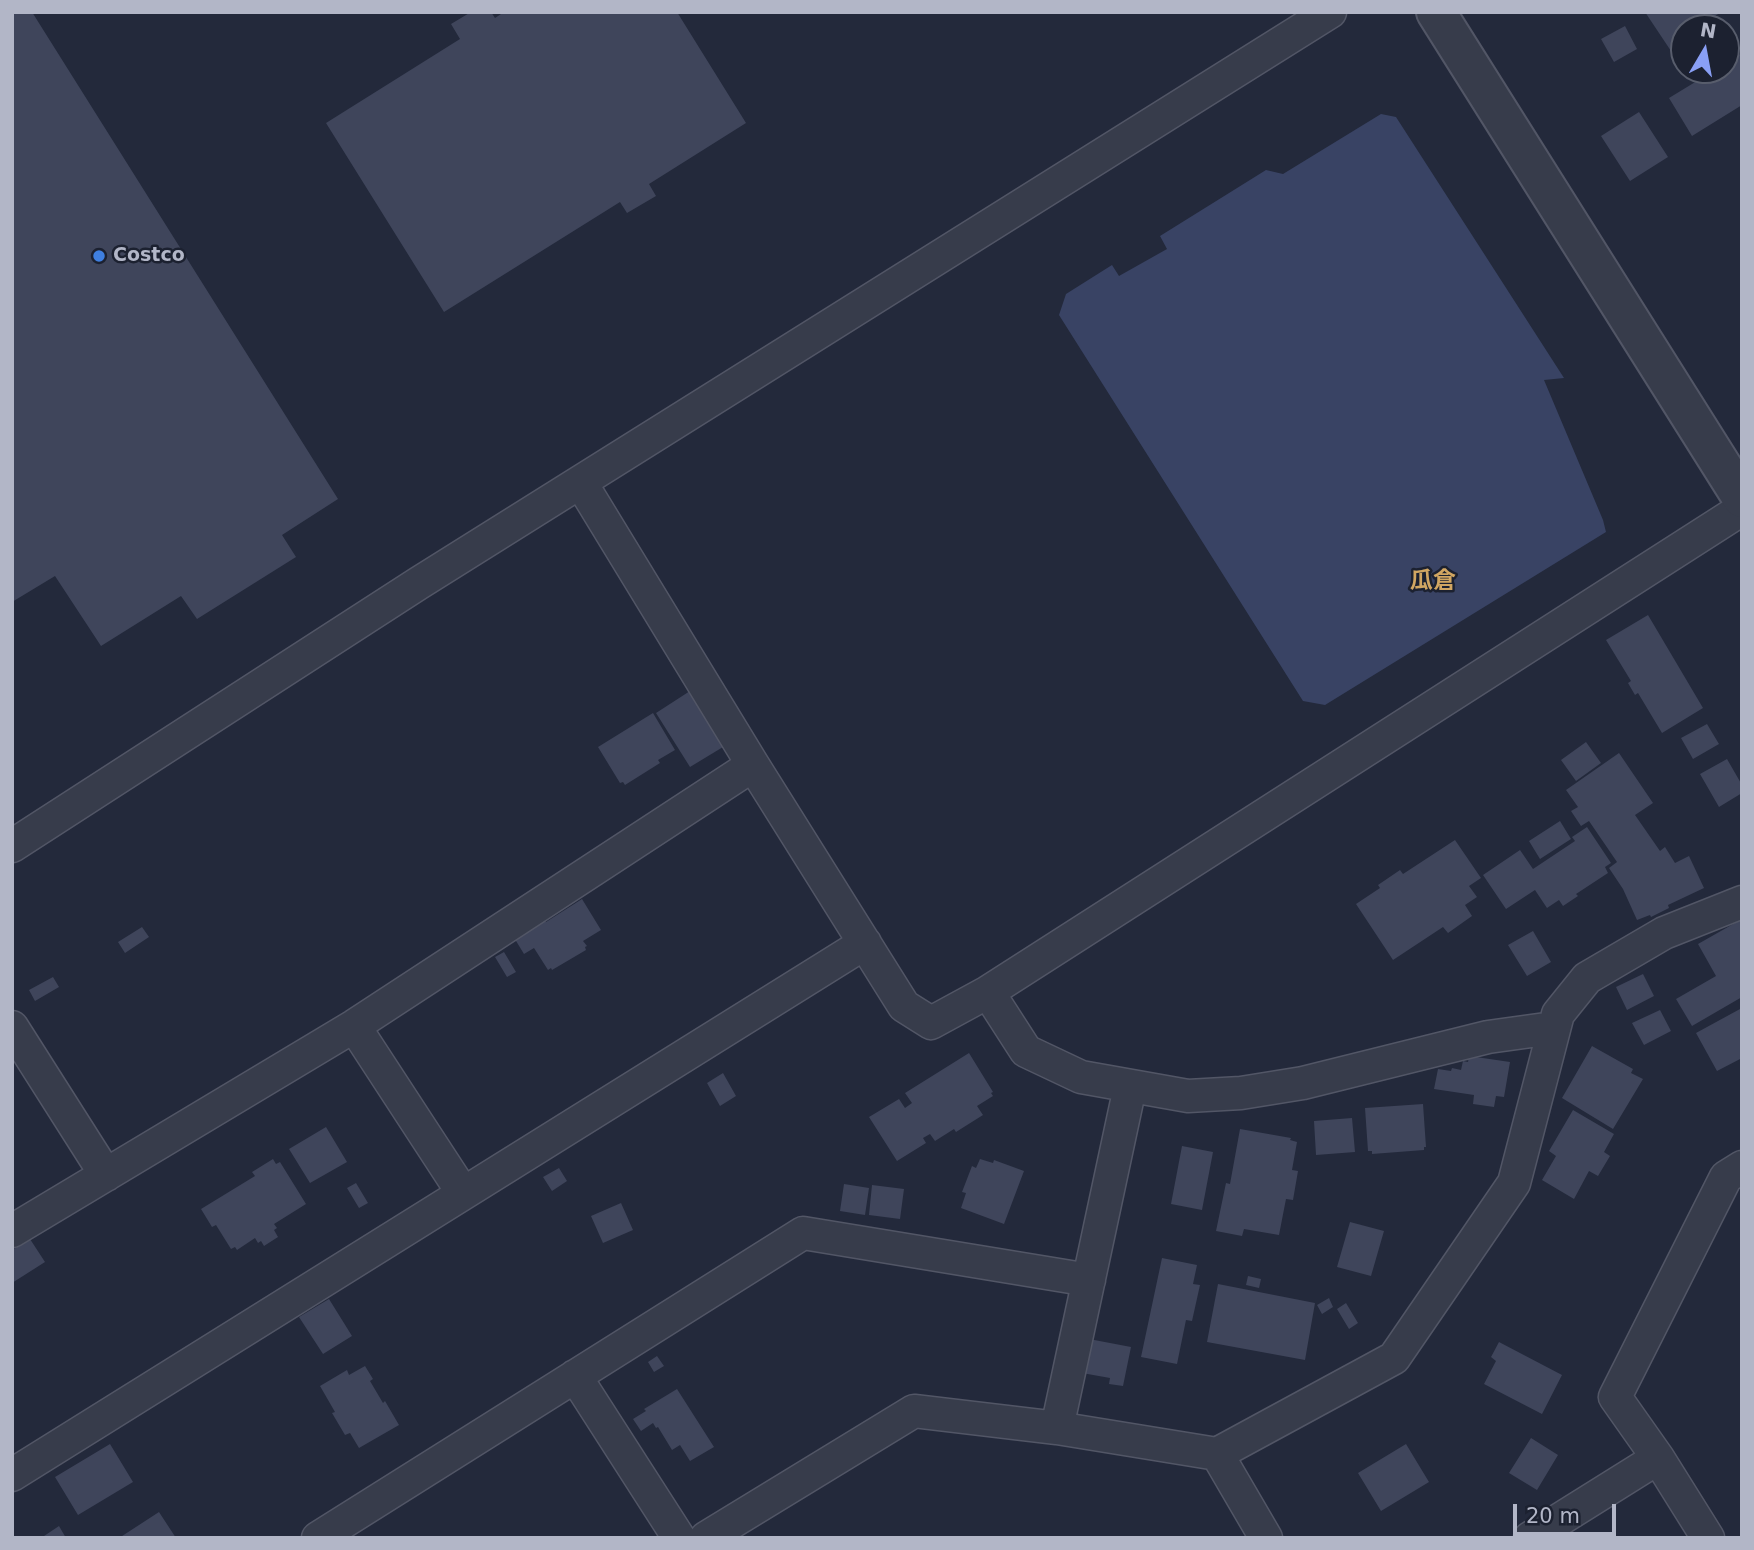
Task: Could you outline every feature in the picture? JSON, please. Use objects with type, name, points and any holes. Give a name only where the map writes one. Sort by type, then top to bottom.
[{"type":"street","points":[[12,846],[419,583],[1330,12]]},
{"type":"street","points":[[1436,12],[1742,498]]},
{"type":"street","points":[[581,483],[904,1006],[932,1023],[988,992],[1742,509]]},
{"type":"street","points":[[12,1231],[354,1026],[754,765]]},
{"type":"street","points":[[706,1538],[914,1411],[1058,1428],[1217,1454],[1394,1358],[1514,1183],[1558,1014],[1587,978],[1664,933],[1742,902]]},
{"type":"street","points":[[12,1475],[864,943]]},
{"type":"street","points":[[988,992],[1026,1051],[1080,1077],[1188,1096],[1241,1093],[1303,1083],[1488,1037],[1553,1028]]},
{"type":"street","points":[[354,1026],[463,1193]]},
{"type":"street","points":[[12,1027],[106,1175]]},
{"type":"street","points":[[1058,1428],[1130,1087]]},
{"type":"street","points":[[1709,1538],[1615,1397],[1726,1177],[1742,1167]]},
{"type":"street","points":[[318,1538],[803,1233],[1089,1280]]},
{"type":"street","points":[[575,1376],[679,1538]]},
{"type":"street","points":[[1217,1454],[1266,1538]]},
{"type":"street","points":[[1530,1538],[1658,1458]]},
{"type":"water","points":[[1381,114],[1396,117],[1564,378],[1544,380],[1606,532],[1325,705],[1303,701],[1059,315],[1066,294],[1112,265],[1119,276],[1167,249],[1160,236],[1266,170],[1283,174]]},
{"type":"building","name":"Costco","points":[[12,12],[32,12],[338,499],[282,535],[296,557],[197,619],[181,596],[101,646],[55,576],[12,602]]},
{"type":"building","points":[[471,12],[491,12],[495,18],[504,12],[677,12],[746,123],[649,184],[656,196],[627,213],[620,202],[444,312],[326,123],[460,39],[451,24]]},
{"type":"building","points":[[1645,12],[1721,12],[1670,14],[1670,50]]},
{"type":"building","points":[[1625,26],[1637,49],[1614,62],[1601,39]]},
{"type":"building","points":[[1742,53],[1742,105],[1692,136],[1669,98],[1692,84],[1740,84]]},
{"type":"building","points":[[1639,112],[1668,157],[1630,181],[1601,136]]},
{"type":"building","points":[[1648,615],[1703,708],[1662,733],[1638,693],[1635,695],[1628,683],[1631,681],[1606,640]]},
{"type":"building","points":[[690,691],[723,747],[690,767],[656,713]]},
{"type":"building","points":[[653,713],[675,750],[625,785],[620,783],[598,747]]},
{"type":"building","points":[[1707,724],[1719,744],[1693,759],[1681,738]]},
{"type":"building","points":[[1586,742],[1601,763],[1576,781],[1561,760]]},
{"type":"building","points":[[1619,753],[1653,803],[1635,815],[1660,851],[1665,847],[1675,863],[1689,856],[1704,888],[1668,905],[1669,908],[1651,917],[1650,915],[1637,920],[1623,889],[1609,868],[1617,862],[1589,821],[1581,826],[1571,811],[1578,807],[1566,790]]},
{"type":"building","points":[[1727,759],[1742,785],[1742,793],[1719,807],[1700,774]]},
{"type":"building","points":[[1560,821],[1571,839],[1540,859],[1529,841]]},
{"type":"building","points":[[1587,827],[1611,863],[1605,867],[1608,873],[1563,906],[1559,900],[1547,908],[1535,890],[1506,909],[1483,875],[1520,850],[1533,869],[1575,841],[1572,837]]},
{"type":"building","points":[[1455,840],[1481,878],[1469,886],[1477,897],[1465,905],[1472,916],[1448,933],[1443,927],[1393,960],[1356,904],[1400,870],[1403,874]]},
{"type":"building","points":[[582,899],[601,930],[583,941],[587,946],[586,950],[552,970],[548,970],[534,948],[524,954],[513,936],[543,918],[546,922]]},
{"type":"building","points":[[1742,919],[1742,997],[1692,1026],[1676,999],[1716,976],[1698,944]]},
{"type":"building","points":[[142,927],[149,937],[125,953],[118,942]]},
{"type":"building","points":[[1533,931],[1551,962],[1527,976],[1508,945]]},
{"type":"building","points":[[504,952],[516,972],[507,977],[495,957]]},
{"type":"building","points":[[1643,974],[1654,996],[1627,1010],[1616,987]]},
{"type":"building","points":[[53,977],[59,987],[35,1001],[29,990]]},
{"type":"building","points":[[1740,1009],[1742,1058],[1717,1071],[1696,1033]]},
{"type":"building","points":[[1660,1010],[1671,1031],[1644,1045],[1632,1023]]},
{"type":"building","points":[[1592,1046],[1633,1069],[1631,1073],[1643,1079],[1613,1129],[1562,1098]]},
{"type":"building","points":[[969,1053],[993,1092],[993,1096],[977,1106],[983,1115],[935,1141],[930,1134],[923,1138],[926,1143],[897,1161],[869,1117],[899,1099],[905,1108],[912,1103],[905,1093]]},
{"type":"building","points":[[1469,1056],[1510,1062],[1504,1097],[1496,1096],[1494,1107],[1473,1104],[1474,1095],[1434,1089],[1438,1069],[1461,1070],[1463,1061],[1468,1062]]},
{"type":"building","points":[[723,1073],[736,1096],[720,1106],[707,1083]]},
{"type":"building","points":[[1423,1104],[1424,1150],[1372,1154],[1372,1151],[1368,1151],[1365,1108]]},
{"type":"building","points":[[1573,1110],[1614,1134],[1604,1152],[1610,1156],[1598,1176],[1589,1171],[1574,1199],[1542,1180],[1556,1156],[1549,1151]]},
{"type":"building","points":[[1352,1118],[1355,1152],[1316,1155],[1314,1121]]},
{"type":"building","points":[[326,1127],[347,1162],[310,1183],[289,1149]]},
{"type":"building","points":[[1240,1129],[1291,1138],[1290,1140],[1297,1142],[1292,1170],[1298,1171],[1293,1200],[1286,1199],[1279,1235],[1244,1229],[1242,1236],[1216,1231],[1226,1183],[1230,1184]]},
{"type":"building","points":[[1182,1146],[1213,1152],[1202,1210],[1171,1204]]},
{"type":"building","points":[[273,1159],[276,1164],[280,1162],[306,1204],[274,1224],[278,1237],[264,1246],[255,1238],[237,1250],[235,1247],[231,1249],[216,1225],[212,1227],[201,1209],[255,1176],[252,1172]]},
{"type":"building","points":[[980,1159],[993,1163],[994,1160],[1024,1171],[1004,1224],[961,1208],[966,1193],[962,1192],[972,1166],[976,1168]]},
{"type":"building","points":[[559,1168],[567,1181],[552,1191],[543,1177]]},
{"type":"building","points":[[356,1183],[368,1203],[359,1208],[347,1188]]},
{"type":"building","points":[[844,1184],[869,1188],[865,1215],[840,1211]]},
{"type":"building","points":[[872,1185],[904,1189],[900,1219],[869,1215]]},
{"type":"building","points":[[621,1203],[633,1230],[603,1243],[591,1216]]},
{"type":"building","points":[[1350,1222],[1384,1231],[1371,1276],[1337,1267]]},
{"type":"building","points":[[30,1239],[45,1262],[12,1283],[12,1250]]},
{"type":"building","points":[[1162,1258],[1197,1265],[1193,1284],[1200,1285],[1192,1321],[1186,1320],[1177,1364],[1141,1357]]},
{"type":"building","points":[[1248,1276],[1261,1279],[1259,1288],[1246,1285]]},
{"type":"building","points":[[1218,1284],[1315,1303],[1305,1360],[1207,1342]]},
{"type":"building","points":[[1329,1298],[1333,1307],[1322,1314],[1317,1305]]},
{"type":"building","points":[[329,1299],[352,1336],[323,1354],[299,1317]]},
{"type":"building","points":[[1346,1303],[1358,1323],[1349,1329],[1337,1309]]},
{"type":"building","points":[[1089,1339],[1131,1347],[1123,1386],[1109,1384],[1110,1378],[1082,1373]]},
{"type":"building","points":[[1499,1342],[1562,1375],[1542,1414],[1484,1384],[1496,1361],[1491,1357]]},
{"type":"building","points":[[657,1356],[664,1366],[654,1372],[648,1362]]},
{"type":"building","points":[[365,1366],[373,1379],[370,1381],[399,1425],[359,1448],[350,1433],[345,1435],[320,1386],[347,1370],[349,1375]]},
{"type":"building","points":[[677,1389],[714,1447],[690,1461],[680,1445],[672,1450],[653,1423],[641,1431],[633,1419]]},
{"type":"building","points":[[1531,1438],[1558,1455],[1537,1490],[1509,1473]]},
{"type":"building","points":[[110,1444],[133,1482],[78,1515],[55,1477]]},
{"type":"building","points":[[1406,1444],[1429,1482],[1381,1511],[1358,1473]]},
{"type":"building","points":[[159,1512],[176,1538],[119,1538]]},
{"type":"building","points":[[59,1526],[66,1538],[41,1538]]},
{"type":"place","name":"Costco","points":[[99,256]]},
{"type":"district","name":"瓜倉","points":[[1433,582]]}]
